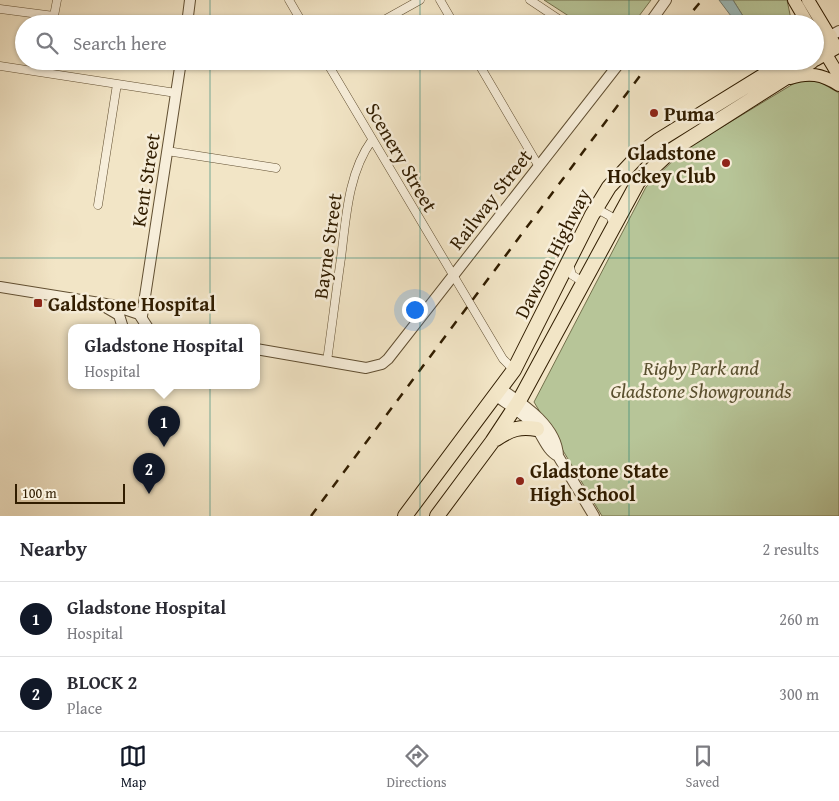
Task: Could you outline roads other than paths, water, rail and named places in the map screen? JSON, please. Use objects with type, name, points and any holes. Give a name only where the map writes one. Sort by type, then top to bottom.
[{"type":"highway","name":"Dawson Highway","points":[[405,516],[499,393],[514,370],[592,215],[609,187],[640,154],[771,70]]},
{"type":"highway","name":"Dawson Highway","points":[[437,516],[517,405],[562,326],[585,278],[638,182],[672,150],[798,70]]},
{"type":"highway","points":[[492,442],[513,429],[525,427],[537,429]]},
{"type":"main road","points":[[794,0],[801,15]]},
{"type":"main road","points":[[808,0],[814,15]]},
{"type":"main road","points":[[827,44],[839,76]]},
{"type":"main road","points":[[777,83],[811,74],[828,78],[839,85]]},
{"type":"street","points":[[54,15],[57,0]]},
{"type":"street","points":[[188,15],[190,0]]},
{"type":"street","points":[[289,0],[298,15]]},
{"type":"street","points":[[393,15],[420,0]]},
{"type":"street","points":[[440,0],[449,15]]},
{"type":"street","points":[[530,0],[552,15]]},
{"type":"street","points":[[655,15],[666,0]]},
{"type":"street","points":[[0,9],[46,15]]},
{"type":"street","points":[[0,66],[15,68]]},
{"type":"street","points":[[26,70],[176,93]]},
{"type":"street","name":"Kent Street","points":[[140,320],[144,305],[180,70]]},
{"type":"street","name":"Scenery Street","points":[[331,70],[452,276],[503,359],[514,370]]},
{"type":"street","points":[[482,70],[538,165]]},
{"type":"street","name":"Railway Street","points":[[328,361],[366,368],[382,364],[388,359],[614,70]]},
{"type":"street","points":[[98,205],[116,84]]},
{"type":"street","name":"Bayne Street","points":[[328,361],[347,209],[359,161],[372,140]]},
{"type":"street","points":[[168,151],[276,168]]},
{"type":"street","points":[[592,215],[601,211],[610,216],[614,224]]},
{"type":"street","points":[[569,264],[572,275],[580,280],[585,278]]},
{"type":"street","points":[[0,287],[112,304],[140,320]]},
{"type":"street","points":[[93,301],[119,315],[121,324]]},
{"type":"street","points":[[123,324],[126,315],[140,320]]},
{"type":"street","points":[[260,350],[328,361]]},
{"type":"street","points":[[499,393],[542,421],[558,448],[558,456]]},
{"type":"street","points":[[517,405],[537,429],[552,452],[558,456],[594,516]]},
{"type":"water","points":[[719,0],[733,0],[742,15],[730,15]]},
{"type":"railway","points":[[690,15],[702,0]]},
{"type":"railway","points":[[311,516],[644,70]]},
{"type":"place","name":"Puma","points":[[654,113]]},
{"type":"place","name":"Gladstone Hockey Club","points":[[726,163]]},
{"type":"place","name":"Galdstone Hospital","points":[[38,303]]},
{"type":"place","name":"Gladstone Hospital","points":[[164,447]]},
{"type":"place","name":"Gladstone State High School","points":[[520,481]]},
{"type":"place","name":"BLOCK 2","points":[[149,494]]},
{"type":"park label","name":"Rigby Park and Gladstone Showgrounds","points":[[701,378]]}]
